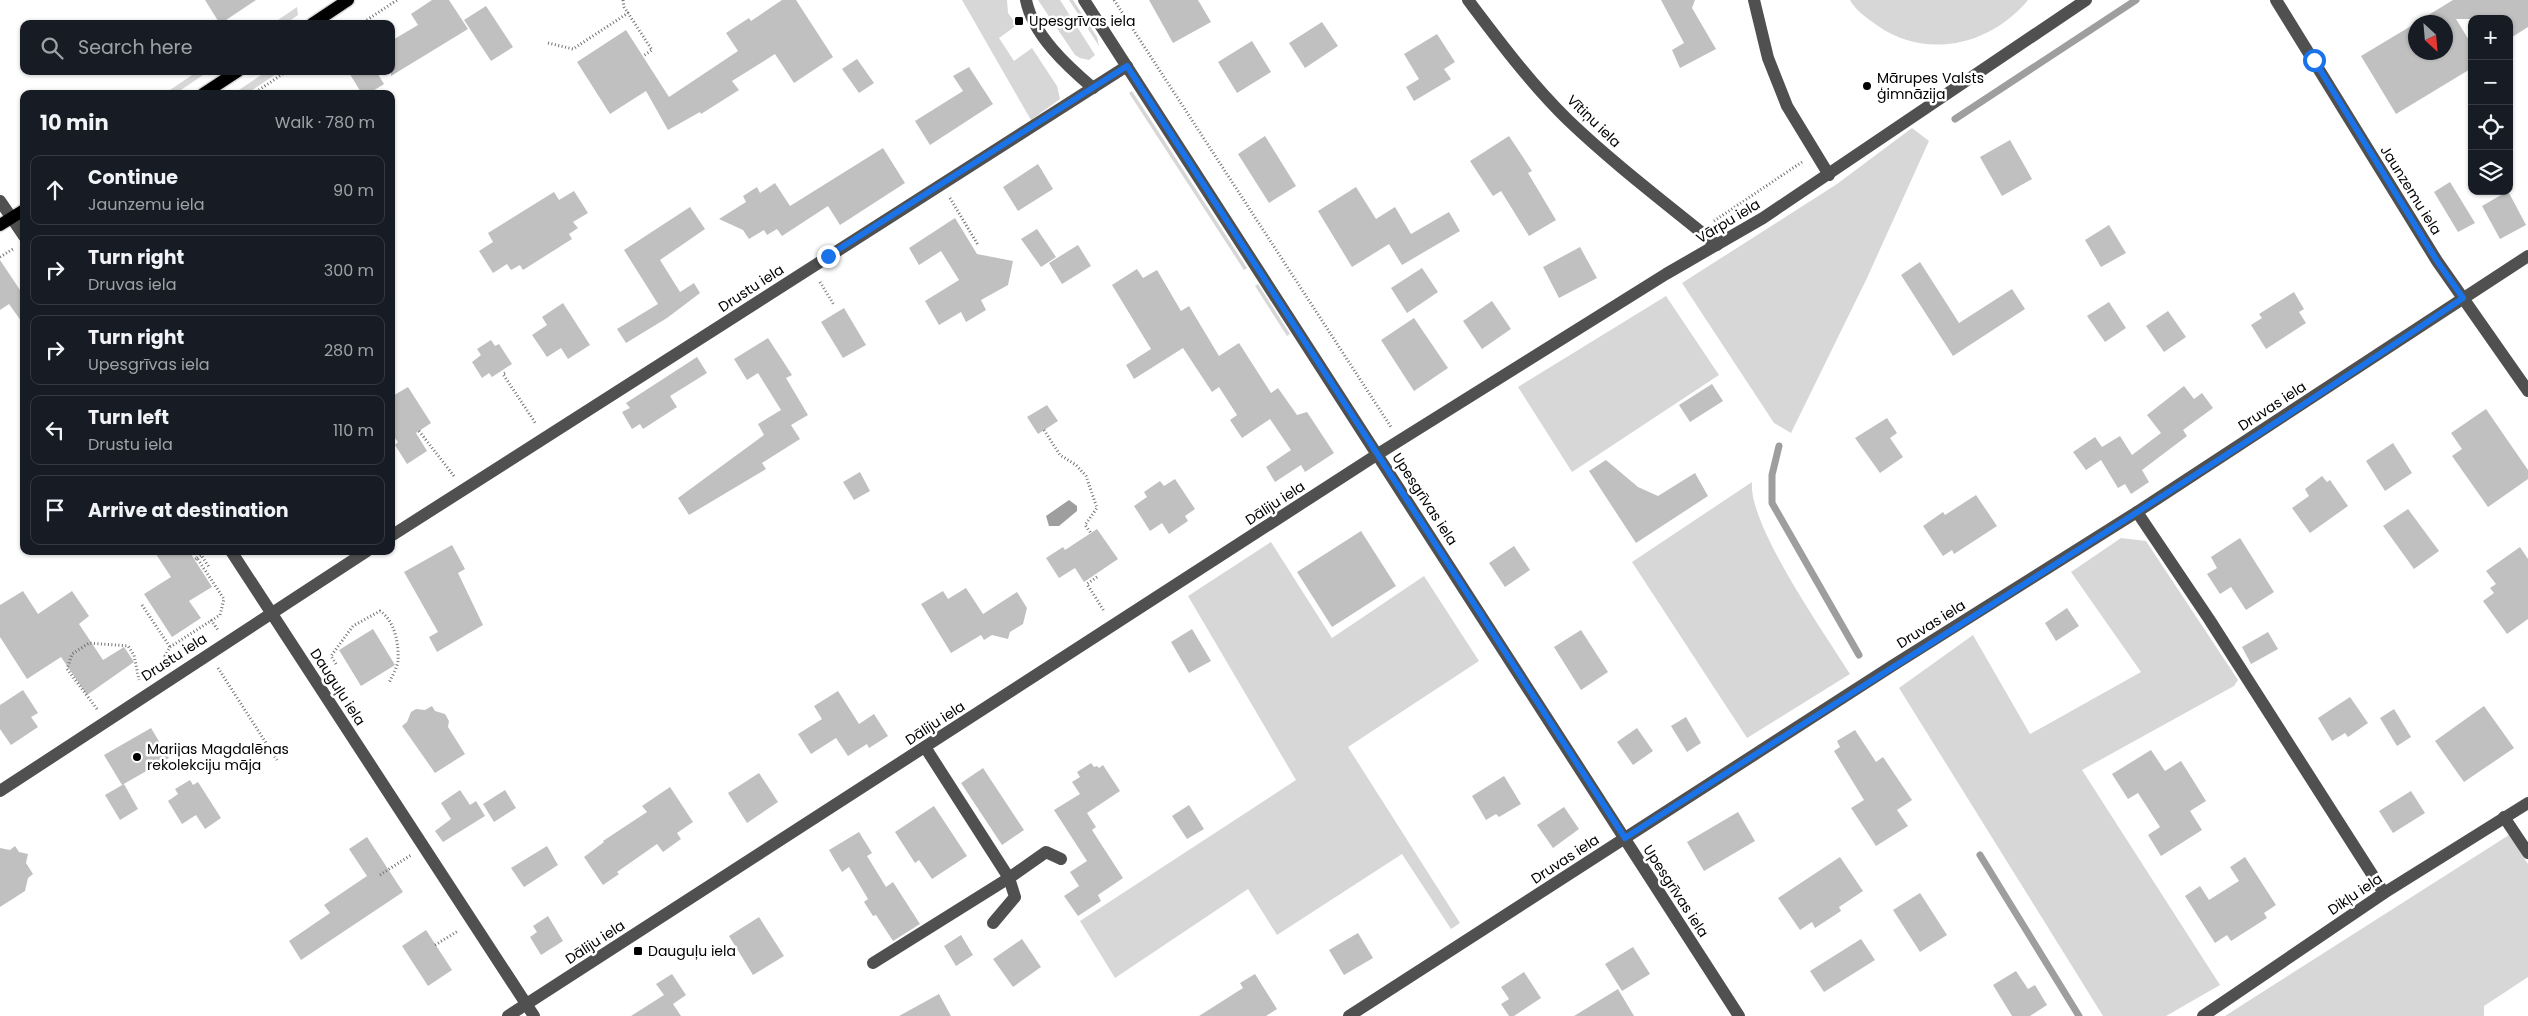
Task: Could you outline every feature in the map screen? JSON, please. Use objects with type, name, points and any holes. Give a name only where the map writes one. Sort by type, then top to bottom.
[{"type":"main road","points":[[318,20],[348,0]]},
{"type":"main road","points":[[209,90],[232,75]]},
{"type":"main road","points":[[0,225],[20,212]]},
{"type":"street","points":[[1026,0],[1028,12],[1061,61],[1093,88]]},
{"type":"street","name":"Upesgrīvas iela","points":[[1084,0],[1739,1016]]},
{"type":"street","name":"Vītiņu iela","points":[[1468,0],[1503,47],[1566,118],[1597,147],[1717,245]]},
{"type":"street","points":[[1754,0],[1768,58],[1787,106],[1829,176]]},
{"type":"street","name":"Vārpu iela","points":[[1378,454],[1666,274],[1829,176],[2086,0]]},
{"type":"street","name":"Jaunzemu iela","points":[[2276,0],[2437,261],[2528,390]]},
{"type":"street","name":"Drustu iela","points":[[395,533],[1127,66]]},
{"type":"street","points":[[0,201],[20,230]]},
{"type":"street","name":"Druvas iela","points":[[1349,1016],[1892,666],[2136,512],[2528,256]]},
{"type":"street","name":"Dāliju iela","points":[[508,1016],[1378,454]]},
{"type":"street","points":[[2136,512],[2209,619],[2384,893]]},
{"type":"street","name":"Dauguļu iela","points":[[234,555],[534,1016]]},
{"type":"street","name":"Drustu iela","points":[[0,791],[361,555]]},
{"type":"street","points":[[925,747],[1009,878],[1015,897],[993,923]]},
{"type":"street","name":"Dikļu iela","points":[[2203,1016],[2384,893],[2528,803]]},
{"type":"street","points":[[2504,817],[2528,853]]},
{"type":"street","points":[[873,963],[1009,878],[1046,852],[1061,859]]},
{"type":"path","points":[[367,20],[398,0]]},
{"type":"path","points":[[623,0],[624,7],[652,50],[643,56]]},
{"type":"path","points":[[1114,0],[1393,431],[1378,454]]},
{"type":"path","points":[[548,43],[574,48],[628,13]]},
{"type":"path","points":[[259,90],[282,75]]},
{"type":"path","points":[[1700,231],[1815,153]]},
{"type":"path","points":[[942,184],[978,245]]},
{"type":"path","points":[[811,268],[834,305]]},
{"type":"path","points":[[505,373],[503,374],[544,438]]},
{"type":"path","points":[[1044,430],[1060,456],[1076,465],[1086,476],[1097,508],[1085,525],[1091,533]]},
{"type":"path","points":[[419,431],[463,490]]},
{"type":"path","points":[[178,673],[165,656],[170,647],[220,615],[224,599],[196,559],[202,555],[209,568]]},
{"type":"path","points":[[1097,577],[1087,584],[1113,626]]},
{"type":"path","points":[[142,605],[170,647]]},
{"type":"path","points":[[336,664],[331,656],[353,626],[380,611],[387,616],[394,627],[398,662],[389,683]]},
{"type":"path","points":[[105,721],[90,697],[86,696],[67,669],[72,654],[89,643],[128,646],[134,655],[140,684],[146,694]]},
{"type":"path","points":[[209,653],[277,760]]},
{"type":"path","points":[[380,875],[423,847]]},
{"type":"path","points":[[436,945],[472,922]]},
{"type":"shaded area","points":[[962,0],[1007,0],[1008,13],[1017,25],[999,38],[1014,61],[1032,48],[1057,86],[1060,99],[1031,120]]},
{"type":"shaded area","points":[[1038,0],[1060,0],[1095,55],[1089,60],[1075,55]]},
{"type":"shaded area","points":[[1069,0],[1073,0],[1097,37],[1099,46]]},
{"type":"shaded area","points":[[1850,0],[2028,0],[1996,28],[1977,37],[1957,43],[1937,45],[1917,43],[1897,36],[1866,18]]},
{"type":"shaded area","points":[[297,7],[298,15],[291,20],[278,20]]},
{"type":"shaded area","points":[[192,75],[203,75],[181,90],[170,90]]},
{"type":"shaded area","points":[[261,75],[275,75],[252,90],[239,90]]},
{"type":"shaded area","points":[[1132,91],[1247,268],[1244,270],[1129,93]]},
{"type":"shaded area","points":[[1912,128],[1929,141],[1867,278],[1791,433],[1774,423],[1682,283],[1837,184]]},
{"type":"shaded area","points":[[1258,284],[1290,334],[1287,336],[1255,286]]},
{"type":"shaded area","points":[[1666,296],[1719,375],[1572,472],[1518,387]]},
{"type":"shaded area","points":[[1752,482],[1754,501],[1762,525],[1775,551],[1807,607],[1850,674],[1747,738],[1632,562]]},
{"type":"shaded area","points":[[1069,500],[1077,506],[1077,511],[1059,526],[1049,526],[1046,516]]},
{"type":"shaded area","points":[[2121,538],[2146,541],[2238,680],[2234,686],[2082,770],[2220,985],[2166,1016],[2103,1016],[1899,688],[1973,635],[2030,734],[2141,672],[2071,572]]},
{"type":"shaded area","points":[[1271,542],[1332,638],[1424,576],[1479,661],[1348,747],[1460,923],[1451,929],[1402,854],[1277,935],[1248,889],[1115,978],[1080,921],[1296,780],[1188,596]]},
{"type":"shaded area","points":[[2509,835],[2528,864],[2528,977],[2484,1006],[2484,1016],[2225,1016]]},
{"type":"building","points":[[205,0],[256,0],[226,20],[218,20]]},
{"type":"building","points":[[432,0],[449,0],[468,29],[395,74],[395,39],[418,25],[411,14]]},
{"type":"building","points":[[782,0],[796,0],[833,57],[794,83],[775,54],[732,81],[739,90],[701,114],[700,112],[668,130],[646,91],[610,114],[577,62],[626,30],[669,97],[738,51],[726,33],[749,18],[751,21]]},
{"type":"building","points":[[1149,0],[1198,0],[1211,22],[1173,43]]},
{"type":"building","points":[[1661,0],[1695,0],[1692,8],[1716,49],[1680,68],[1672,50],[1684,43]]},
{"type":"building","points":[[2453,0],[2528,0],[2528,27],[2513,36],[2513,15],[2468,15],[2468,19],[2456,19],[2468,38],[2468,70],[2396,114],[2361,56],[2408,28],[2408,60],[2453,60],[2453,15],[2428,15]]},
{"type":"building","points":[[486,6],[513,47],[491,61],[464,20]]},
{"type":"building","points":[[1322,22],[1338,46],[1305,68],[1289,43]]},
{"type":"building","points":[[1437,34],[1455,62],[1444,69],[1451,79],[1414,101],[1406,87],[1419,79],[1404,54]]},
{"type":"building","points":[[1252,41],[1271,72],[1237,93],[1218,62]]},
{"type":"building","points":[[857,59],[874,83],[859,93],[842,69]]},
{"type":"building","points":[[969,67],[993,104],[930,145],[915,121],[963,91],[953,76]]},
{"type":"building","points":[[350,75],[378,75],[384,84],[374,90],[360,90]]},
{"type":"building","points":[[1265,136],[1296,186],[1269,203],[1238,154]]},
{"type":"building","points":[[1509,136],[1532,171],[1528,173],[1556,220],[1529,236],[1501,191],[1493,196],[1470,161]]},
{"type":"building","points":[[2010,140],[2032,179],[2002,196],[1980,157]]},
{"type":"building","points":[[883,148],[905,183],[840,225],[828,206],[782,236],[777,229],[767,235],[764,230],[749,239],[743,230],[719,219],[746,202],[743,196],[757,187],[760,193],[775,183],[790,206]]},
{"type":"building","points":[[1038,164],[1053,189],[1018,211],[1003,187]]},
{"type":"building","points":[[2450,182],[2475,223],[2458,232],[2434,192]]},
{"type":"building","points":[[1356,187],[1376,219],[1395,207],[1411,234],[1449,212],[1460,231],[1402,265],[1389,244],[1352,267],[1318,211]]},
{"type":"building","points":[[574,191],[588,213],[573,222],[578,228],[569,234],[572,239],[523,270],[520,265],[511,270],[507,264],[493,273],[479,251],[493,242],[488,233],[554,192],[559,200]]},
{"type":"building","points":[[2501,195],[2510,195],[2526,225],[2500,239],[2482,206]]},
{"type":"building","points":[[690,207],[705,229],[660,260],[680,292],[694,283],[700,293],[667,318],[626,343],[617,329],[658,304],[624,250]]},
{"type":"building","points":[[955,218],[977,254],[1013,261],[1008,285],[981,300],[986,310],[966,322],[961,312],[939,325],[925,301],[959,280],[941,251],[919,265],[909,248]]},
{"type":"building","points":[[2109,225],[2126,253],[2101,267],[2085,240]]},
{"type":"building","points":[[1037,229],[1056,257],[1041,267],[1021,239]]},
{"type":"building","points":[[1078,245],[1091,266],[1062,284],[1049,263]]},
{"type":"building","points":[[1580,247],[1597,278],[1559,298],[1543,267]]},
{"type":"building","points":[[0,260],[20,290],[20,319],[9,304],[0,310]]},
{"type":"building","points":[[1920,262],[1959,323],[2012,289],[2025,309],[1953,356],[1901,275]]},
{"type":"building","points":[[1422,268],[1438,292],[1407,313],[1391,288]]},
{"type":"building","points":[[1137,269],[1143,278],[1157,270],[1181,311],[1189,306],[1219,356],[1239,343],[1271,393],[1278,388],[1297,415],[1307,412],[1334,453],[1305,472],[1301,465],[1275,482],[1266,467],[1291,450],[1270,419],[1242,438],[1230,420],[1237,415],[1219,387],[1212,392],[1183,348],[1134,379],[1126,365],[1151,349],[1112,285]]},
{"type":"building","points":[[2294,292],[2304,309],[2299,312],[2306,323],[2266,349],[2251,325],[2262,318],[2259,314]]},
{"type":"building","points":[[1492,301],[1511,329],[1482,349],[1463,321]]},
{"type":"building","points":[[2109,302],[2126,328],[2105,342],[2087,316]]},
{"type":"building","points":[[563,303],[590,345],[568,359],[561,348],[547,357],[532,335],[547,325],[542,317]]},
{"type":"building","points":[[844,308],[866,345],[843,358],[821,322]]},
{"type":"building","points":[[2168,311],[2186,337],[2164,352],[2146,326]]},
{"type":"building","points":[[1414,318],[1448,368],[1414,391],[1381,340]]},
{"type":"building","points":[[768,338],[792,375],[786,378],[808,415],[791,425],[800,439],[762,463],[766,469],[689,515],[678,498],[764,435],[758,424],[781,410],[758,373],[747,380],[734,359]]},
{"type":"building","points":[[491,340],[495,346],[499,344],[512,364],[492,377],[489,373],[482,378],[472,362],[481,355],[477,349]]},
{"type":"building","points":[[697,357],[707,373],[670,396],[677,407],[643,429],[640,424],[632,429],[622,412],[630,408],[626,403]]},
{"type":"building","points":[[1712,384],[1723,401],[1690,422],[1679,405]]},
{"type":"building","points":[[2184,386],[2194,399],[2202,393],[2213,408],[2183,430],[2187,436],[2142,470],[2149,482],[2131,494],[2125,484],[2118,488],[2101,460],[2086,470],[2073,452],[2095,437],[2102,447],[2120,436],[2132,455],[2161,433],[2147,415]]},
{"type":"building","points":[[408,387],[431,423],[416,433],[427,451],[407,464],[395,445],[398,442],[395,438],[395,395]]},
{"type":"building","points":[[1047,405],[1058,421],[1038,434],[1027,417]]},
{"type":"building","points":[[2486,409],[2528,470],[2528,479],[2488,507],[2452,456],[2462,449],[2451,433]]},
{"type":"building","points":[[1887,418],[1897,433],[1890,438],[1903,457],[1880,473],[1855,438]]},
{"type":"building","points":[[2393,443],[2412,473],[2385,491],[2366,461]]},
{"type":"building","points":[[1606,460],[1638,487],[1658,496],[1695,473],[1708,496],[1636,543],[1589,471]]},
{"type":"building","points":[[860,472],[870,491],[854,500],[843,482]]},
{"type":"building","points":[[2322,476],[2327,482],[2330,480],[2348,506],[2310,533],[2292,508],[2309,496],[2305,489]]},
{"type":"building","points":[[1175,479],[1195,509],[1185,516],[1188,521],[1169,534],[1162,523],[1150,531],[1134,506],[1147,497],[1144,492],[1160,481],[1164,486]]},
{"type":"building","points":[[1976,495],[1997,526],[1954,554],[1952,550],[1943,556],[1923,526],[1943,512],[1945,515]]},
{"type":"building","points":[[2408,509],[2439,551],[2414,569],[2383,526]]},
{"type":"building","points":[[1097,529],[1118,559],[1084,582],[1075,568],[1059,578],[1046,558],[1063,547],[1065,550]]},
{"type":"building","points":[[1361,531],[1396,586],[1332,627],[1297,572]]},
{"type":"building","points":[[2240,538],[2274,592],[2246,610],[2231,587],[2220,594],[2207,574],[2217,568],[2211,557]]},
{"type":"building","points":[[452,545],[465,569],[458,573],[483,625],[437,652],[429,637],[438,632],[404,572]]},
{"type":"building","points":[[1514,546],[1530,570],[1505,587],[1489,563]]},
{"type":"building","points":[[2520,547],[2528,559],[2528,619],[2507,634],[2483,601],[2494,593],[2490,588],[2496,584],[2486,571]]},
{"type":"building","points":[[157,555],[192,555],[212,587],[189,601],[201,618],[172,637],[144,594],[171,577]]},
{"type":"building","points":[[966,588],[983,614],[1017,592],[1027,608],[1023,624],[1010,632],[1008,639],[992,635],[984,640],[981,635],[951,653],[921,604],[943,591],[948,599]]},
{"type":"building","points":[[23,591],[38,614],[72,591],[89,616],[79,624],[103,660],[124,647],[134,662],[87,695],[61,657],[27,679],[0,637],[0,605]]},
{"type":"building","points":[[2067,608],[2079,626],[2056,641],[2045,623]]},
{"type":"building","points":[[373,629],[395,665],[361,686],[339,650]]},
{"type":"building","points":[[1192,629],[1211,661],[1189,673],[1171,642]]},
{"type":"building","points":[[1581,630],[1608,672],[1581,690],[1554,647]]},
{"type":"building","points":[[2268,632],[2278,649],[2251,664],[2242,647]]},
{"type":"building","points":[[23,690],[38,713],[31,717],[38,727],[11,745],[0,729],[0,705]]},
{"type":"building","points":[[838,691],[859,724],[874,714],[888,736],[869,748],[867,744],[848,756],[836,738],[811,754],[798,734],[822,719],[814,706]]},
{"type":"building","points":[[2350,697],[2368,723],[2348,737],[2345,733],[2332,741],[2318,718]]},
{"type":"building","points":[[432,706],[435,711],[445,714],[449,721],[448,727],[465,754],[435,773],[402,726],[407,722],[411,712],[416,709],[425,710]]},
{"type":"building","points":[[2484,706],[2514,748],[2464,782],[2435,741]]},
{"type":"building","points":[[2394,709],[2411,737],[2397,746],[2380,718]]},
{"type":"building","points":[[1686,717],[1701,743],[1687,752],[1671,726]]},
{"type":"building","name":"Marijas Magdalēnas rekolekciju māja","points":[[151,728],[169,758],[122,785],[104,755]]},
{"type":"building","points":[[1637,728],[1653,751],[1633,765],[1617,742]]},
{"type":"building","points":[[1855,730],[1876,762],[1883,757],[1912,800],[1897,810],[1908,826],[1876,846],[1851,808],[1864,800],[1834,751],[1840,747],[1837,741]]},
{"type":"building","points":[[2151,750],[2165,771],[2181,761],[2206,801],[2190,811],[2202,830],[2161,856],[2148,835],[2160,827],[2138,793],[2128,799],[2112,774]]},
{"type":"building","points":[[1091,763],[1094,767],[1097,766],[1099,768],[1103,765],[1120,791],[1087,813],[1096,827],[1092,830],[1123,878],[1098,895],[1101,901],[1078,916],[1064,896],[1079,886],[1070,872],[1087,861],[1054,810],[1080,794],[1072,782],[1080,777],[1077,772]]},
{"type":"building","points":[[983,768],[1024,830],[1002,845],[961,783]]},
{"type":"building","points":[[759,773],[778,802],[747,823],[728,793]]},
{"type":"building","points":[[1504,776],[1521,804],[1499,817],[1496,814],[1486,820],[1472,796]]},
{"type":"building","points":[[190,780],[193,785],[198,782],[221,818],[205,829],[196,815],[182,824],[168,801],[178,794],[175,789]]},
{"type":"building","points":[[124,784],[138,809],[120,820],[105,795]]},
{"type":"building","points":[[670,787],[693,822],[677,833],[681,839],[663,852],[657,844],[617,872],[619,874],[603,885],[584,857],[603,841],[647,812],[642,806]]},
{"type":"building","points":[[460,790],[470,805],[476,801],[485,816],[443,842],[435,831],[451,819],[441,803]]},
{"type":"building","points":[[505,790],[516,808],[494,822],[483,804]]},
{"type":"building","points":[[2411,791],[2425,813],[2393,833],[2379,811]]},
{"type":"building","points":[[1189,805],[1204,829],[1187,839],[1172,816]]},
{"type":"building","points":[[934,806],[967,856],[932,879],[919,860],[915,863],[895,832]]},
{"type":"building","points":[[1564,807],[1579,829],[1553,848],[1537,825]]},
{"type":"building","points":[[1738,812],[1755,841],[1704,871],[1687,842]]},
{"type":"building","points":[[859,832],[872,853],[867,856],[886,887],[893,882],[920,924],[893,941],[876,915],[873,916],[864,902],[868,899],[849,867],[842,872],[829,850]]},
{"type":"building","points":[[367,837],[403,892],[301,960],[289,941],[330,913],[324,905],[367,876],[349,849]]},
{"type":"building","points":[[15,846],[19,852],[28,854],[26,863],[33,874],[28,878],[25,891],[0,907],[0,848],[10,850]]},
{"type":"building","points":[[547,846],[558,865],[524,887],[511,868]]},
{"type":"building","points":[[1840,857],[1863,891],[1839,907],[1841,911],[1815,928],[1812,922],[1800,930],[1778,898]]},
{"type":"building","points":[[2245,857],[2276,905],[2264,913],[2267,918],[2231,941],[2227,935],[2215,943],[2185,896],[2200,886],[2209,900],[2239,881],[2230,867]]},
{"type":"building","points":[[1920,893],[1947,935],[1920,952],[1893,910]]},
{"type":"building","points":[[548,916],[563,941],[541,955],[530,937],[537,932],[533,926]]},
{"type":"building","points":[[759,917],[784,956],[753,975],[729,936]]},
{"type":"building","points":[[426,930],[452,970],[428,986],[402,946]]},
{"type":"building","points":[[1358,933],[1373,958],[1344,975],[1329,950]]},
{"type":"building","points":[[961,935],[973,955],[956,966],[944,946]]},
{"type":"building","points":[[1022,939],[1041,967],[1013,987],[993,959]]},
{"type":"building","points":[[1861,939],[1875,960],[1824,992],[1810,971]]},
{"type":"building","points":[[1633,947],[1650,974],[1622,991],[1605,964]]},
{"type":"building","points":[[2016,971],[2028,989],[2035,985],[2047,1005],[2030,1016],[2012,1016],[1993,985]]},
{"type":"building","points":[[1524,972],[1541,998],[1514,1016],[1509,1016],[1501,1004],[1509,999],[1501,987]]},
{"type":"building","points":[[672,974],[686,995],[673,1004],[681,1016],[631,1016],[664,995],[656,984]]},
{"type":"building","points":[[1255,974],[1277,1009],[1266,1016],[1199,1016],[1243,988],[1240,983]]},
{"type":"building","points":[[1618,989],[1634,1016],[1574,1016]]},
{"type":"building","points":[[939,994],[951,1016],[899,1016]]},
{"type":"waterway","points":[[1955,119],[2136,0]]},
{"type":"waterway","points":[[1779,446],[1772,475],[1772,503],[1859,655]]},
{"type":"waterway","points":[[1980,855],[2079,1016]]},
{"type":"place","name":"Upesgrīvas iela","points":[[1019,21]]},
{"type":"place","name":"Mārupes Valsts ģimnāzija","points":[[1867,86]]},
{"type":"place","name":"Marijas Magdalēnas rekolekciju māja","points":[[137,757]]},
{"type":"place","name":"Dauguļu iela","points":[[638,951]]},
{"type":"route","points":[[828,256],[1127,66],[1625,838],[2136,512],[2463,298],[2437,261],[2314,60]]}]
